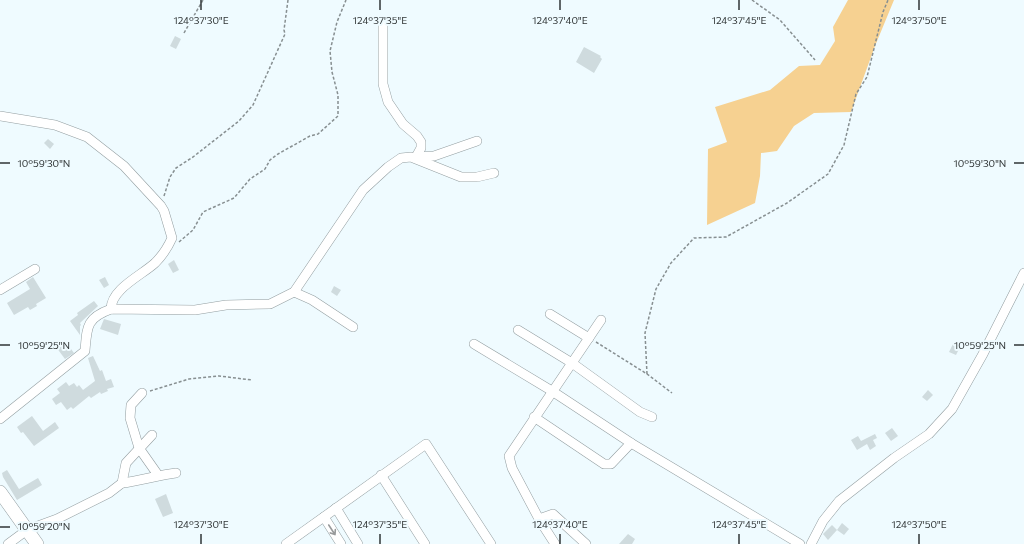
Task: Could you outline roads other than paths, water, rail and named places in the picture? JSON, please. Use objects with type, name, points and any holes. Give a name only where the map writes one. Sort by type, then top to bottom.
[{"type":"highway","points":[[0,492],[37,544]]},
{"type":"street","points":[[383,21],[383,84],[388,102],[403,124],[417,136],[421,142],[421,148],[414,157]]},
{"type":"street","points":[[0,116],[55,125],[87,137],[124,166],[164,211],[172,238],[166,251],[155,263],[131,279],[117,294],[111,304],[111,309]]},
{"type":"street","points":[[0,419],[85,352],[88,324],[99,313],[111,309],[195,310],[226,305],[270,304],[294,292],[363,190],[388,167],[402,158],[434,156],[477,141]]},
{"type":"street","points":[[414,157],[461,177],[477,177],[494,173]]},
{"type":"street","points":[[0,290],[35,269]]},
{"type":"street","points":[[811,544],[823,521],[840,502],[894,458],[929,434],[952,409],[983,354],[1024,273]]},
{"type":"street","points":[[294,292],[312,300],[353,327]]},
{"type":"street","points":[[550,314],[589,338]]},
{"type":"street","points":[[555,544],[539,519],[512,468],[509,456],[601,320]]},
{"type":"street","points":[[518,330],[572,363],[640,412],[652,417]]},
{"type":"street","points":[[474,344],[552,391],[631,443],[800,544]]},
{"type":"street","points":[[142,393],[132,405],[130,418],[139,448],[158,475]]},
{"type":"street","points":[[534,417],[604,464],[612,464],[631,443]]},
{"type":"street","points":[[122,483],[126,463],[152,435]]},
{"type":"street","points":[[286,544],[426,444],[491,544]]},
{"type":"street","points":[[8,544],[27,530],[64,516],[109,493],[122,483],[140,481],[158,475],[176,473]]},
{"type":"street","points":[[381,475],[425,544]]},
{"type":"street","points":[[336,508],[358,544]]},
{"type":"street","points":[[539,519],[552,514],[586,544]]},
{"type":"street","points":[[324,517],[341,544]]}]
